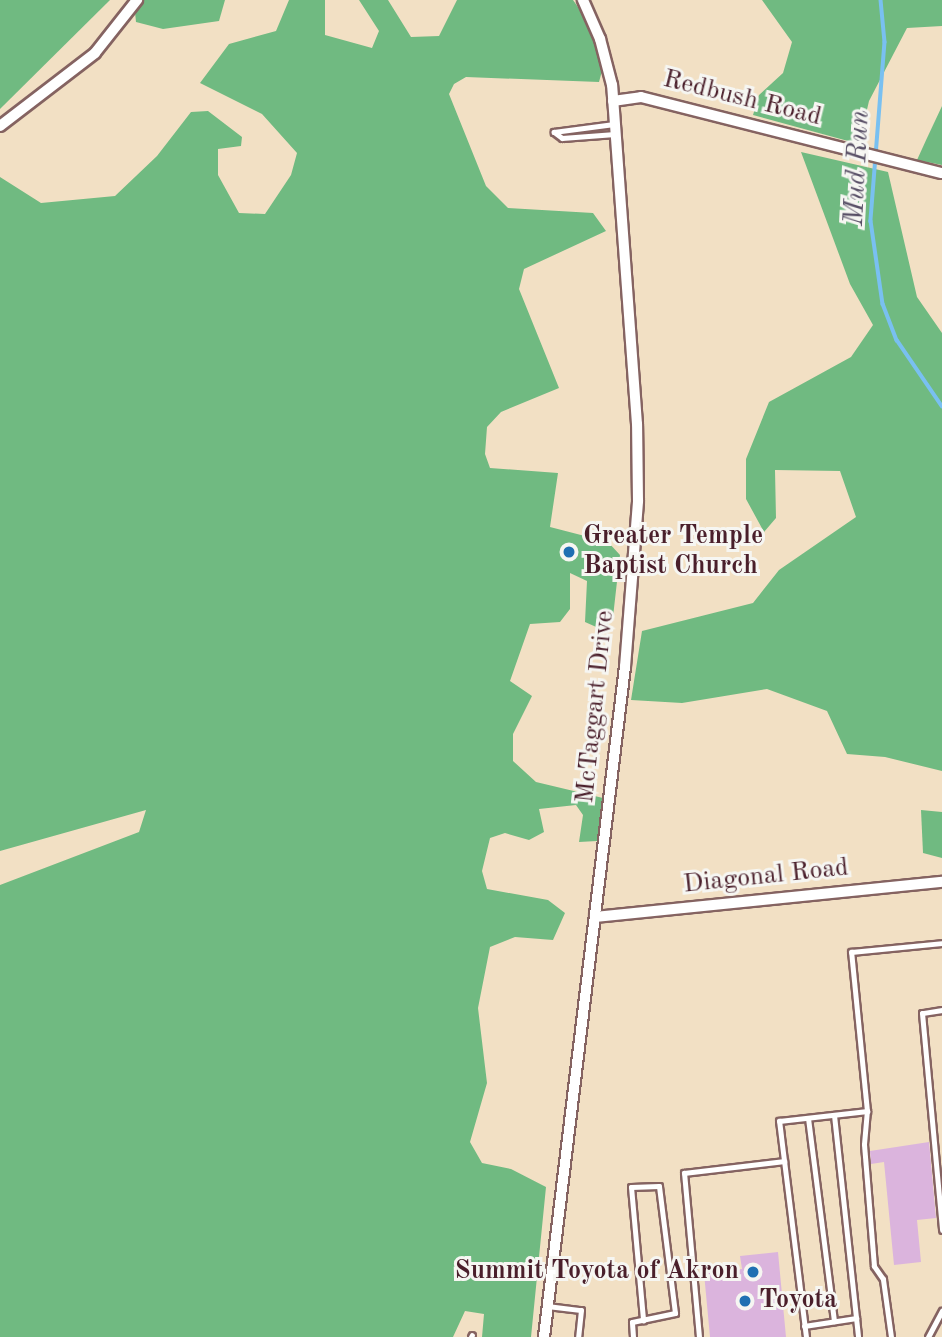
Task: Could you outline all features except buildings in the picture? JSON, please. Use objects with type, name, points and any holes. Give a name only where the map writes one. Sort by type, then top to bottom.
[{"type":"street","points":[[0,126],[94,53],[137,0]]},
{"type":"street","name":"McTaggart Drive","points":[[544,1337],[625,667],[639,479],[613,101],[600,39],[583,0]]},
{"type":"street","name":"Redbush Road","points":[[613,101],[641,97],[942,173]]},
{"type":"street","name":"Diagonal Road","points":[[595,917],[942,882]]},
{"type":"lane","points":[[615,129],[562,138],[554,132],[615,129]]},
{"type":"lane","points":[[891,1337],[883,1279],[874,1266],[864,1144],[867,1111],[851,952],[942,943]]},
{"type":"lane","points":[[942,1010],[922,1013],[942,1230]]},
{"type":"lane","points":[[806,1337],[779,1121],[867,1111]]},
{"type":"lane","points":[[834,1115],[858,1337]]},
{"type":"lane","points":[[808,1118],[834,1321]]},
{"type":"lane","points":[[699,1337],[684,1173],[784,1161]]},
{"type":"lane","points":[[633,1337],[632,1322],[643,1320],[675,1313],[659,1186],[631,1187],[643,1320]]},
{"type":"lane","points":[[547,1306],[582,1310],[578,1337]]},
{"type":"lane","points":[[929,1337],[942,1311]]},
{"type":"lane","points":[[804,1326],[856,1318]]},
{"type":"green space","points":[[0,0],[110,0],[0,109]]},
{"type":"green space","points":[[143,0],[225,0],[219,21],[163,29],[136,22],[135,12]]},
{"type":"green space","points":[[289,0],[325,0],[325,35],[372,48],[379,31],[359,0],[388,0],[411,37],[439,36],[457,0],[573,0],[590,24],[602,71],[599,82],[466,77],[454,84],[449,94],[486,186],[508,208],[593,213],[606,231],[524,269],[519,289],[559,388],[501,412],[487,427],[485,454],[490,468],[558,473],[550,527],[608,542],[620,555],[613,617],[603,630],[585,622],[587,581],[570,573],[570,609],[560,622],[530,624],[510,681],[532,696],[513,734],[513,761],[536,782],[603,798],[597,841],[579,842],[583,815],[576,805],[539,809],[544,832],[529,840],[505,833],[490,838],[482,871],[487,889],[548,900],[565,913],[553,940],[515,937],[490,947],[478,1008],[487,1083],[470,1142],[482,1163],[511,1169],[546,1187],[531,1337],[482,1337],[484,1314],[465,1311],[453,1337],[0,1337],[0,885],[139,832],[146,810],[0,851],[0,177],[41,203],[115,196],[157,156],[191,112],[208,111],[242,137],[241,146],[218,149],[218,175],[239,213],[265,214],[291,175],[297,153],[262,114],[200,83],[229,44],[276,31]]},
{"type":"green space","points":[[762,0],[942,0],[942,26],[907,28],[869,101],[859,144],[753,115],[759,95],[783,73],[792,42]]},
{"type":"green space","points":[[942,106],[942,165],[917,160],[927,138]]},
{"type":"green space","points":[[801,152],[888,172],[917,297],[942,333],[942,771],[885,757],[847,754],[827,711],[767,689],[682,703],[631,700],[642,631],[753,603],[779,570],[856,517],[840,471],[775,470],[776,518],[764,532],[746,499],[746,459],[769,402],[851,357],[873,325],[850,284]]},
{"type":"green space","points":[[921,810],[942,812],[942,858],[923,853]]},
{"type":"waterway","name":"Mud Run","points":[[881,0],[885,42],[871,221],[883,304],[897,340],[942,406]]},
{"type":"place","name":"Greater Temple Baptist Church","points":[[569,552]]},
{"type":"place","name":"Summit Toyota of Akron","points":[[753,1272]]},
{"type":"place","name":"Toyota","points":[[745,1301]]}]
